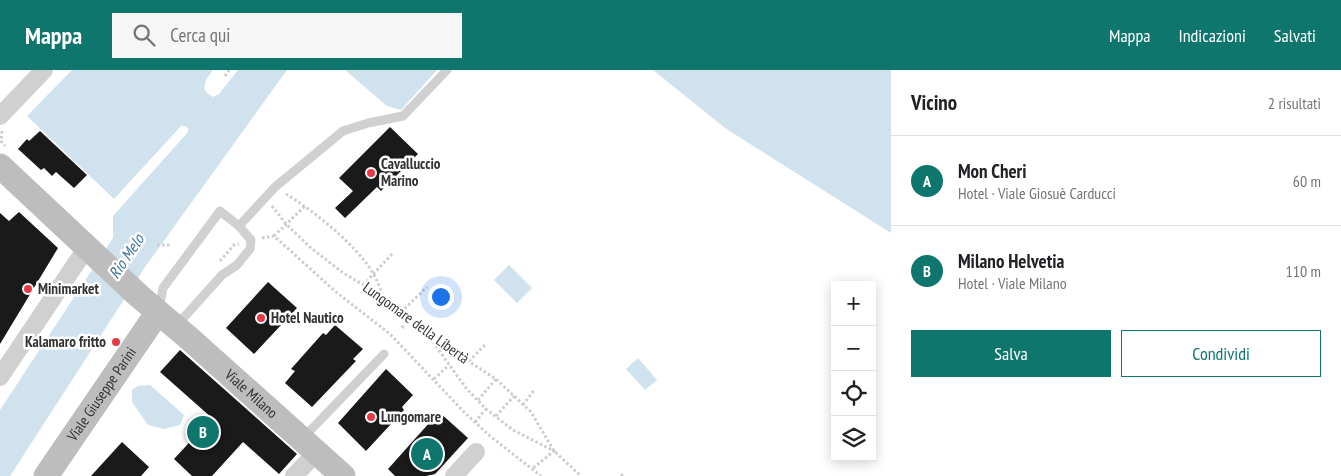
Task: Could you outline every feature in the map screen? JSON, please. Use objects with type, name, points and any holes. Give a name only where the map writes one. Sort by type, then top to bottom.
[{"type":"street","points":[[2,122],[44,70]]},
{"type":"street","name":"Viale Milano","points":[[5,158],[92,252],[343,476]]},
{"type":"street","points":[[0,377],[92,252]]},
{"type":"street","name":"Viale Giuseppe Parini","points":[[46,476],[167,320]]},
{"type":"street","points":[[294,476],[310,445]]},
{"type":"street","points":[[454,476],[476,452]]},
{"type":"lane","points":[[239,226],[274,187],[343,132],[368,123],[403,116],[447,70]]},
{"type":"lane","points":[[220,211],[239,226],[251,240],[250,249],[237,265],[167,320],[163,288],[220,211]]},
{"type":"lane","points":[[310,445],[384,354]]},
{"type":"path","points":[[225,76],[229,70]]},
{"type":"path","points":[[2,122],[1,141],[5,158]]},
{"type":"path","points":[[274,187],[305,206],[354,249],[374,274],[383,297]]},
{"type":"path","name":"Lungomare della Libertà","points":[[265,197],[286,224],[311,248],[342,272],[383,297],[428,335],[496,380],[531,412],[554,451],[581,476]]},
{"type":"path","points":[[214,267],[234,245],[274,236],[305,206]]},
{"type":"path","name":"Lungomare della Libertà","points":[[274,236],[336,292],[390,334],[475,422],[541,476]]},
{"type":"path","points":[[157,245],[171,245]]},
{"type":"path","points":[[363,285],[392,254]]},
{"type":"path","points":[[401,312],[427,287]]},
{"type":"path","points":[[402,328],[409,319]]},
{"type":"path","points":[[428,335],[466,388],[486,408],[514,430],[554,451],[532,469]]},
{"type":"path","points":[[469,361],[486,344]]},
{"type":"path","points":[[434,379],[449,364]]},
{"type":"path","points":[[478,400],[496,380]]},
{"type":"path","points":[[523,405],[534,390]]},
{"type":"path","points":[[496,416],[514,396]]},
{"type":"path","points":[[475,422],[486,408]]},
{"type":"water","name":"Rio Melo","points":[[72,70],[213,70],[206,80],[204,89],[213,97],[219,94],[238,70],[287,70],[145,267],[10,476],[0,476],[0,410],[113,238],[113,216],[188,132],[188,128],[181,126],[114,199],[27,116]]},
{"type":"water","points":[[345,70],[437,70],[401,110],[387,106]]},
{"type":"water","points":[[653,70],[891,70],[891,233],[725,128]]},
{"type":"water","points":[[509,265],[532,288],[517,303],[494,280]]},
{"type":"water","points":[[638,358],[657,380],[645,390],[626,369]]},
{"type":"water","points":[[150,385],[184,415],[180,425],[164,429],[148,425],[132,402],[132,390],[138,386]]},
{"type":"building","points":[[390,127],[418,154],[381,191],[377,187],[345,218],[335,208],[353,191],[339,178]]},
{"type":"building","points":[[40,131],[87,175],[74,188],[56,172],[52,176],[44,168],[41,170],[18,149],[27,139],[29,141]]},
{"type":"building","points":[[19,212],[58,248],[0,344],[0,213],[9,221]]},
{"type":"building","name":"Hotel Nautico","points":[[268,282],[297,308],[254,354],[226,328]]},
{"type":"building","points":[[335,325],[363,349],[353,359],[356,361],[312,407],[285,383],[295,371],[291,369],[323,333],[326,335]]},
{"type":"building","points":[[180,350],[297,454],[279,474],[243,442],[212,476],[192,476],[174,459],[212,418],[160,372]]},
{"type":"building","name":"Lungomare","points":[[386,369],[413,395],[402,407],[404,410],[366,451],[338,423]]},
{"type":"building","points":[[439,412],[468,438],[435,474],[426,476],[395,476],[388,469]]},
{"type":"building","points":[[122,442],[149,467],[141,476],[91,476]]},
{"type":"place","name":"Cavalluccio Marino","points":[[371,173]]},
{"type":"place","name":"Minimarket","points":[[28,289]]},
{"type":"place","name":"Hotel Nautico","points":[[261,318]]},
{"type":"place","name":"Kalamaro fritto","points":[[116,342]]},
{"type":"place","name":"Lungomare","points":[[371,417]]},
{"type":"place","name":"Milano Helvetia","points":[[203,432]]},
{"type":"place","name":"Mon Cheri","points":[[427,454]]}]
